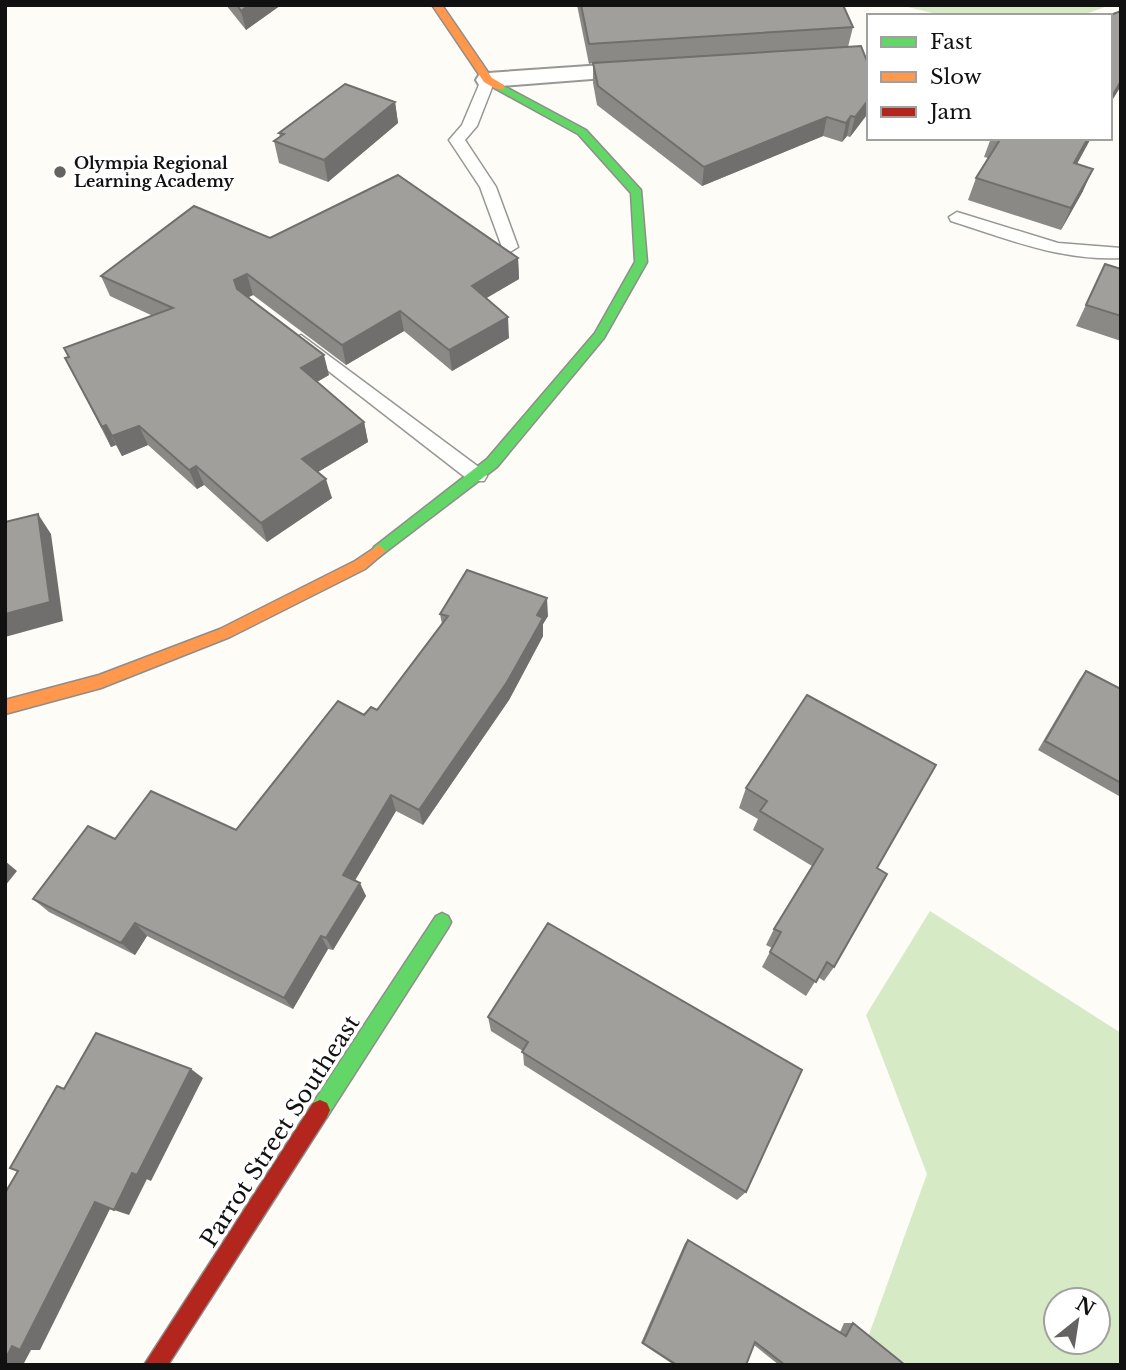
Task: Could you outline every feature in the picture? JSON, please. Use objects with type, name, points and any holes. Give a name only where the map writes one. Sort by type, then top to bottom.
[{"type":"street","points":[[5,707],[101,681],[225,633],[360,565],[492,463],[600,335],[641,262],[637,192],[582,132],[488,80],[437,5]]},
{"type":"street","points":[[488,80],[674,67]]},
{"type":"street","name":"Parrot Street Southeast","points":[[155,1365],[442,922]]},
{"type":"lane","points":[[488,80],[469,126],[457,140],[488,187],[510,247]]},
{"type":"lane","points":[[957,217],[1061,251],[1097,256],[1121,253]]},
{"type":"lane","points":[[283,328],[477,475]]},
{"type":"green space","points":[[900,5],[1108,6],[1086,14],[936,14]]},
{"type":"green space","points":[[930,911],[1121,1033],[1121,1365],[858,1365],[927,1174],[866,1015]]},
{"type":"building","points":[[237,5],[249,5],[241,11]]},
{"type":"building","points":[[581,5],[843,5],[853,27],[589,44]]},
{"type":"building","points":[[1121,11],[1121,81],[1112,97],[1112,14]]},
{"type":"building","points":[[861,46],[867,61],[867,102],[855,117],[851,116],[846,123],[827,117],[704,167],[598,86],[593,63]]},
{"type":"building","points":[[345,84],[395,102],[324,160],[274,141],[284,134],[279,133]]},
{"type":"building","points":[[1000,140],[1087,140],[1074,163],[1093,169],[1071,208],[976,178]]},
{"type":"building","points":[[398,175],[518,258],[472,286],[508,317],[449,350],[400,311],[342,345],[247,274],[234,280],[237,289],[324,355],[301,368],[364,422],[302,459],[326,479],[261,523],[196,466],[189,470],[139,426],[112,436],[106,425],[102,427],[65,358],[69,357],[64,348],[173,308],[101,276],[194,206],[270,238]]},
{"type":"building","points":[[1105,264],[1121,269],[1121,316],[1086,305]]},
{"type":"building","points":[[38,514],[50,602],[5,614],[5,522]]},
{"type":"building","points":[[467,570],[547,598],[537,615],[543,618],[507,682],[419,810],[391,795],[343,875],[360,883],[326,938],[321,936],[284,998],[135,923],[121,943],[33,899],[88,826],[115,839],[151,791],[236,830],[338,701],[364,715],[371,707],[377,710],[448,616],[440,614]]},
{"type":"building","points":[[1086,671],[1121,689],[1121,783],[1045,741]]},
{"type":"building","points":[[807,695],[936,765],[877,868],[887,874],[834,967],[827,962],[816,982],[770,952],[781,932],[774,929],[823,849],[760,811],[767,801],[746,788]]},
{"type":"building","points":[[548,923],[802,1070],[746,1192],[522,1052],[528,1042],[488,1017]]},
{"type":"building","points":[[96,1033],[191,1069],[137,1175],[132,1173],[114,1210],[95,1202],[20,1350],[12,1346],[5,1360],[5,1193],[18,1171],[10,1168],[57,1086],[64,1089]]},
{"type":"building","points":[[688,1240],[846,1336],[853,1323],[905,1365],[785,1365],[755,1342],[746,1365],[677,1365],[643,1343]]},
{"type":"traffic: fast","points":[[379,551],[492,463],[600,335],[641,262],[637,192],[582,132],[500,87]]},
{"type":"traffic: fast","points":[[320,1110],[442,922]]},
{"type":"traffic: slow","points":[[437,5],[488,80],[500,87]]},
{"type":"traffic: slow","points":[[5,707],[101,681],[225,633],[360,565],[379,551]]},
{"type":"traffic: jam","points":[[155,1365],[320,1110]]},
{"type":"place","name":"Olympia Regional Learning Academy","points":[[60,172]]}]
